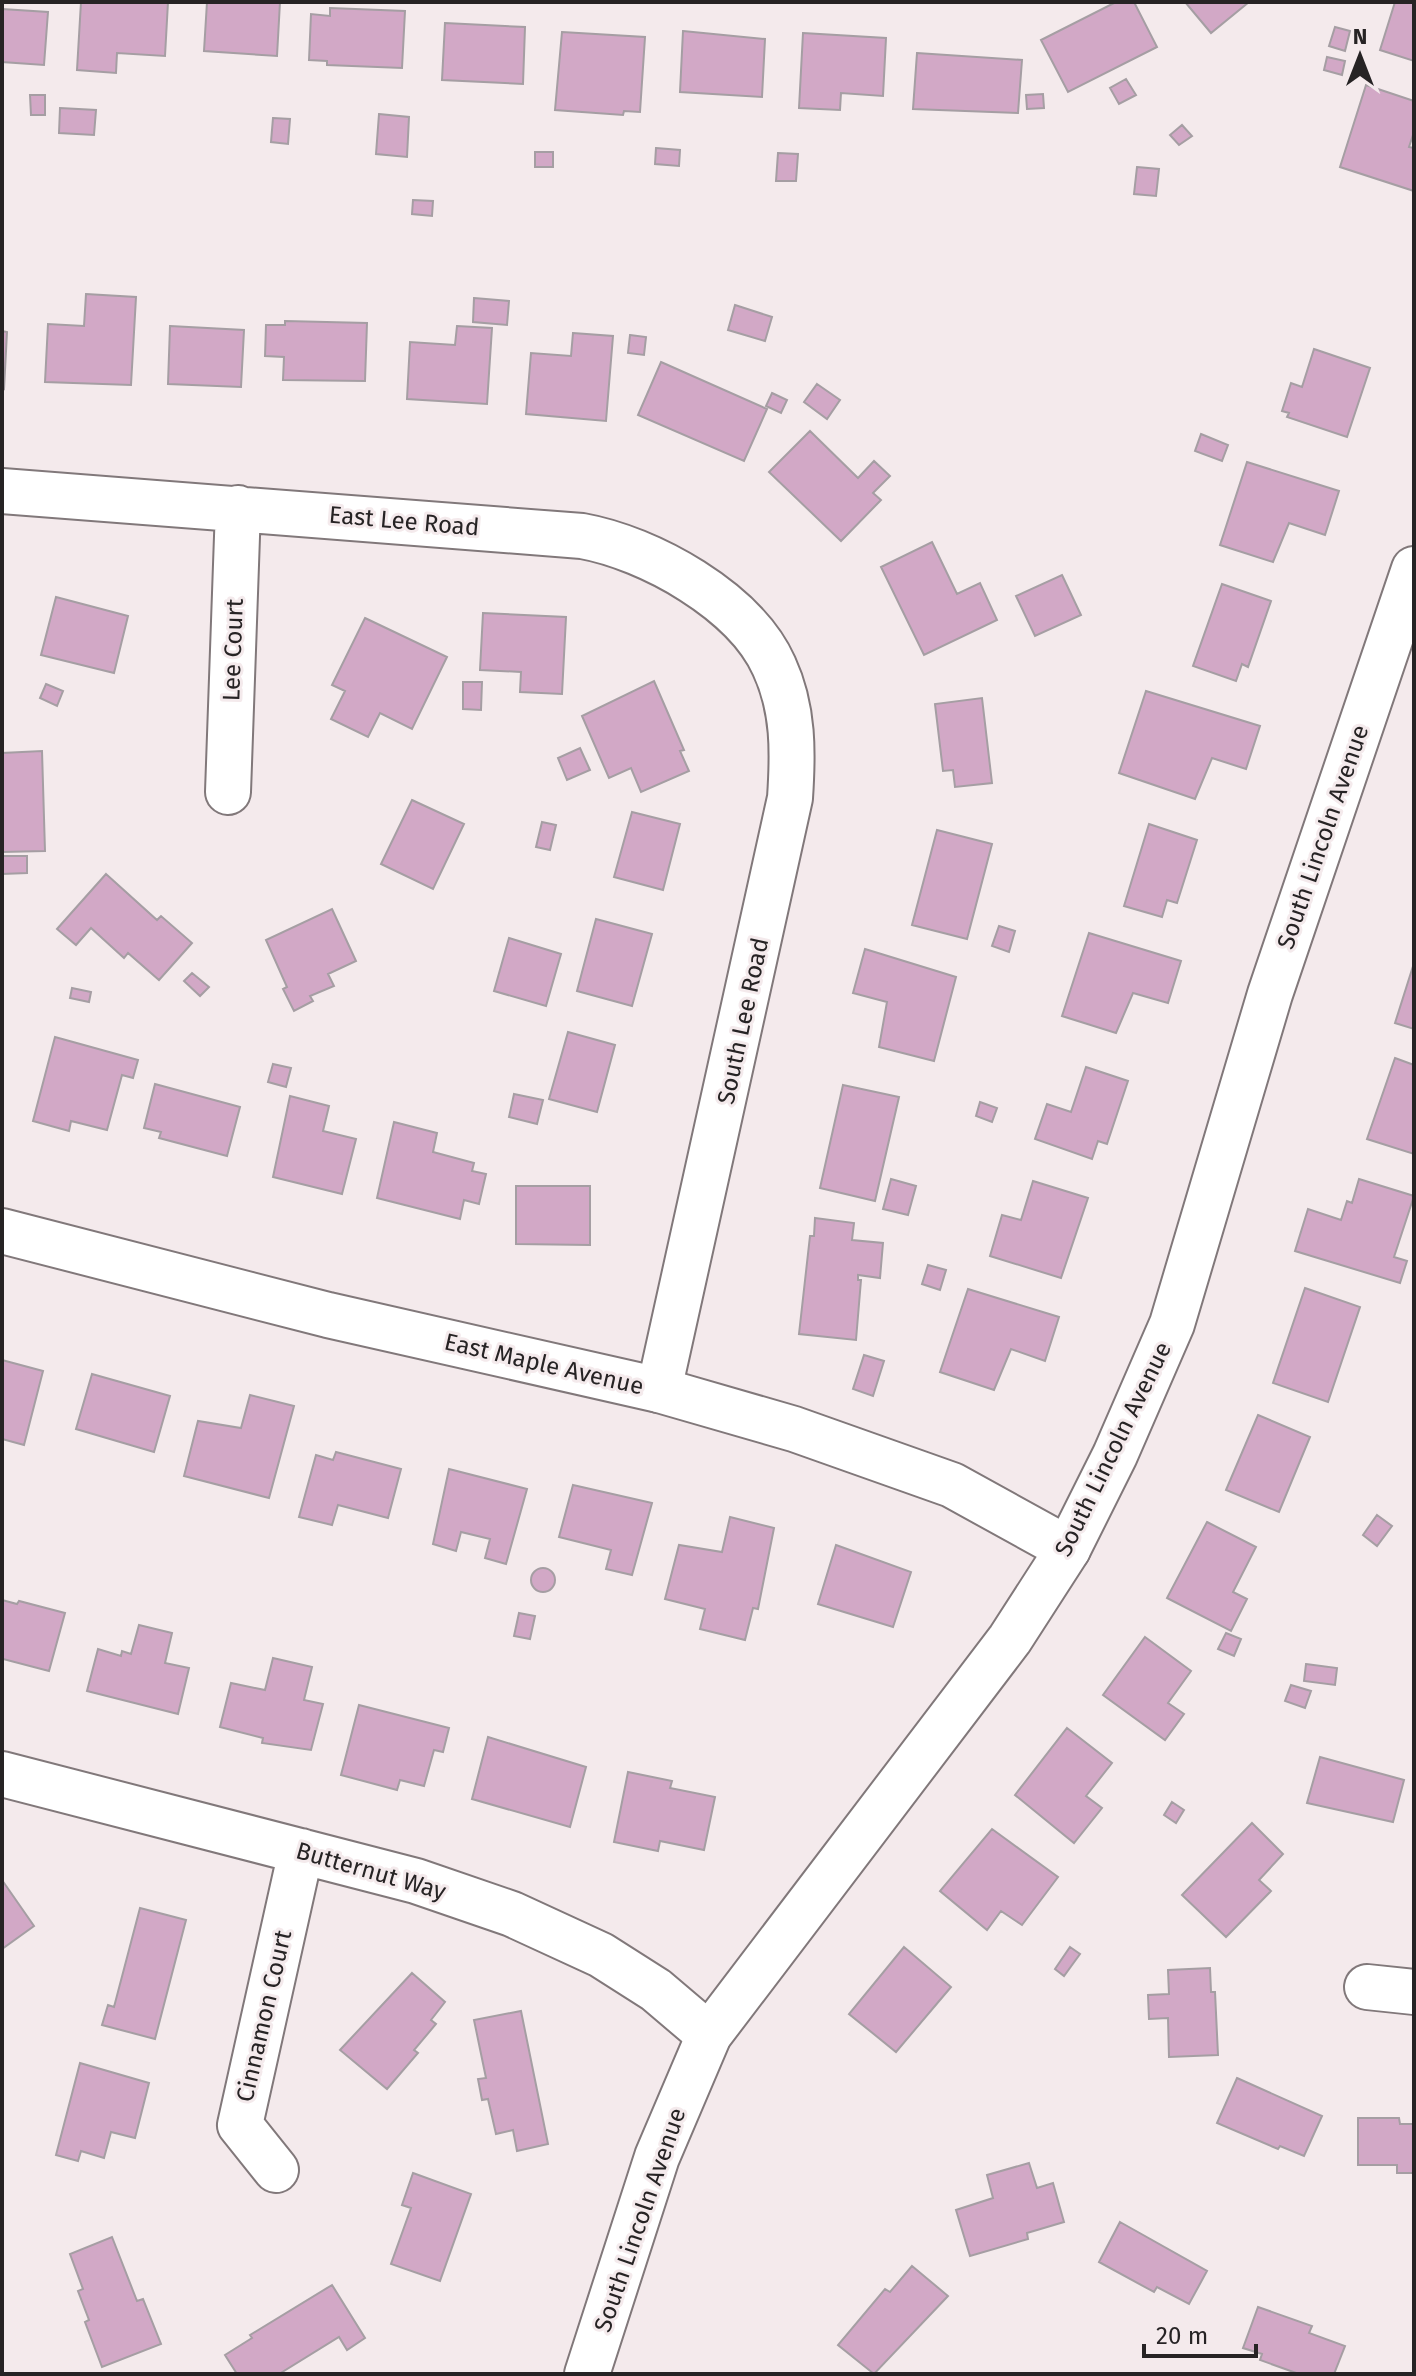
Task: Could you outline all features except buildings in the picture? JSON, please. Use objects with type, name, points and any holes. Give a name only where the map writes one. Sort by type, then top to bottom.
[{"type":"street","name":"East Lee Road","points":[[2,491],[614,541],[644,553],[693,581],[736,615],[766,654]]},
{"type":"street","name":"Lee Court","points":[[228,792],[238,508]]},
{"type":"street","name":"South Lincoln Avenue","points":[[587,2374],[657,2157],[709,2035],[1010,1639],[1068,1549],[1115,1455],[1172,1324],[1270,994],[1414,569]]},
{"type":"street","name":"South Lee Road","points":[[659,1390],[790,798],[793,744],[785,694],[773,663],[766,654]]},
{"type":"street","name":"East Maple Avenue","points":[[2,1231],[328,1315],[659,1390],[794,1429],[952,1485],[1068,1549]]},
{"type":"street","name":"Butternut Way","points":[[2,1774],[416,1881],[512,1914],[601,1955],[656,1990],[709,2035]]},
{"type":"street","name":"Cinnamon Court","points":[[276,2170],[240,2125],[301,1851]]},
{"type":"street","points":[[1367,1987],[1414,1992]]}]
